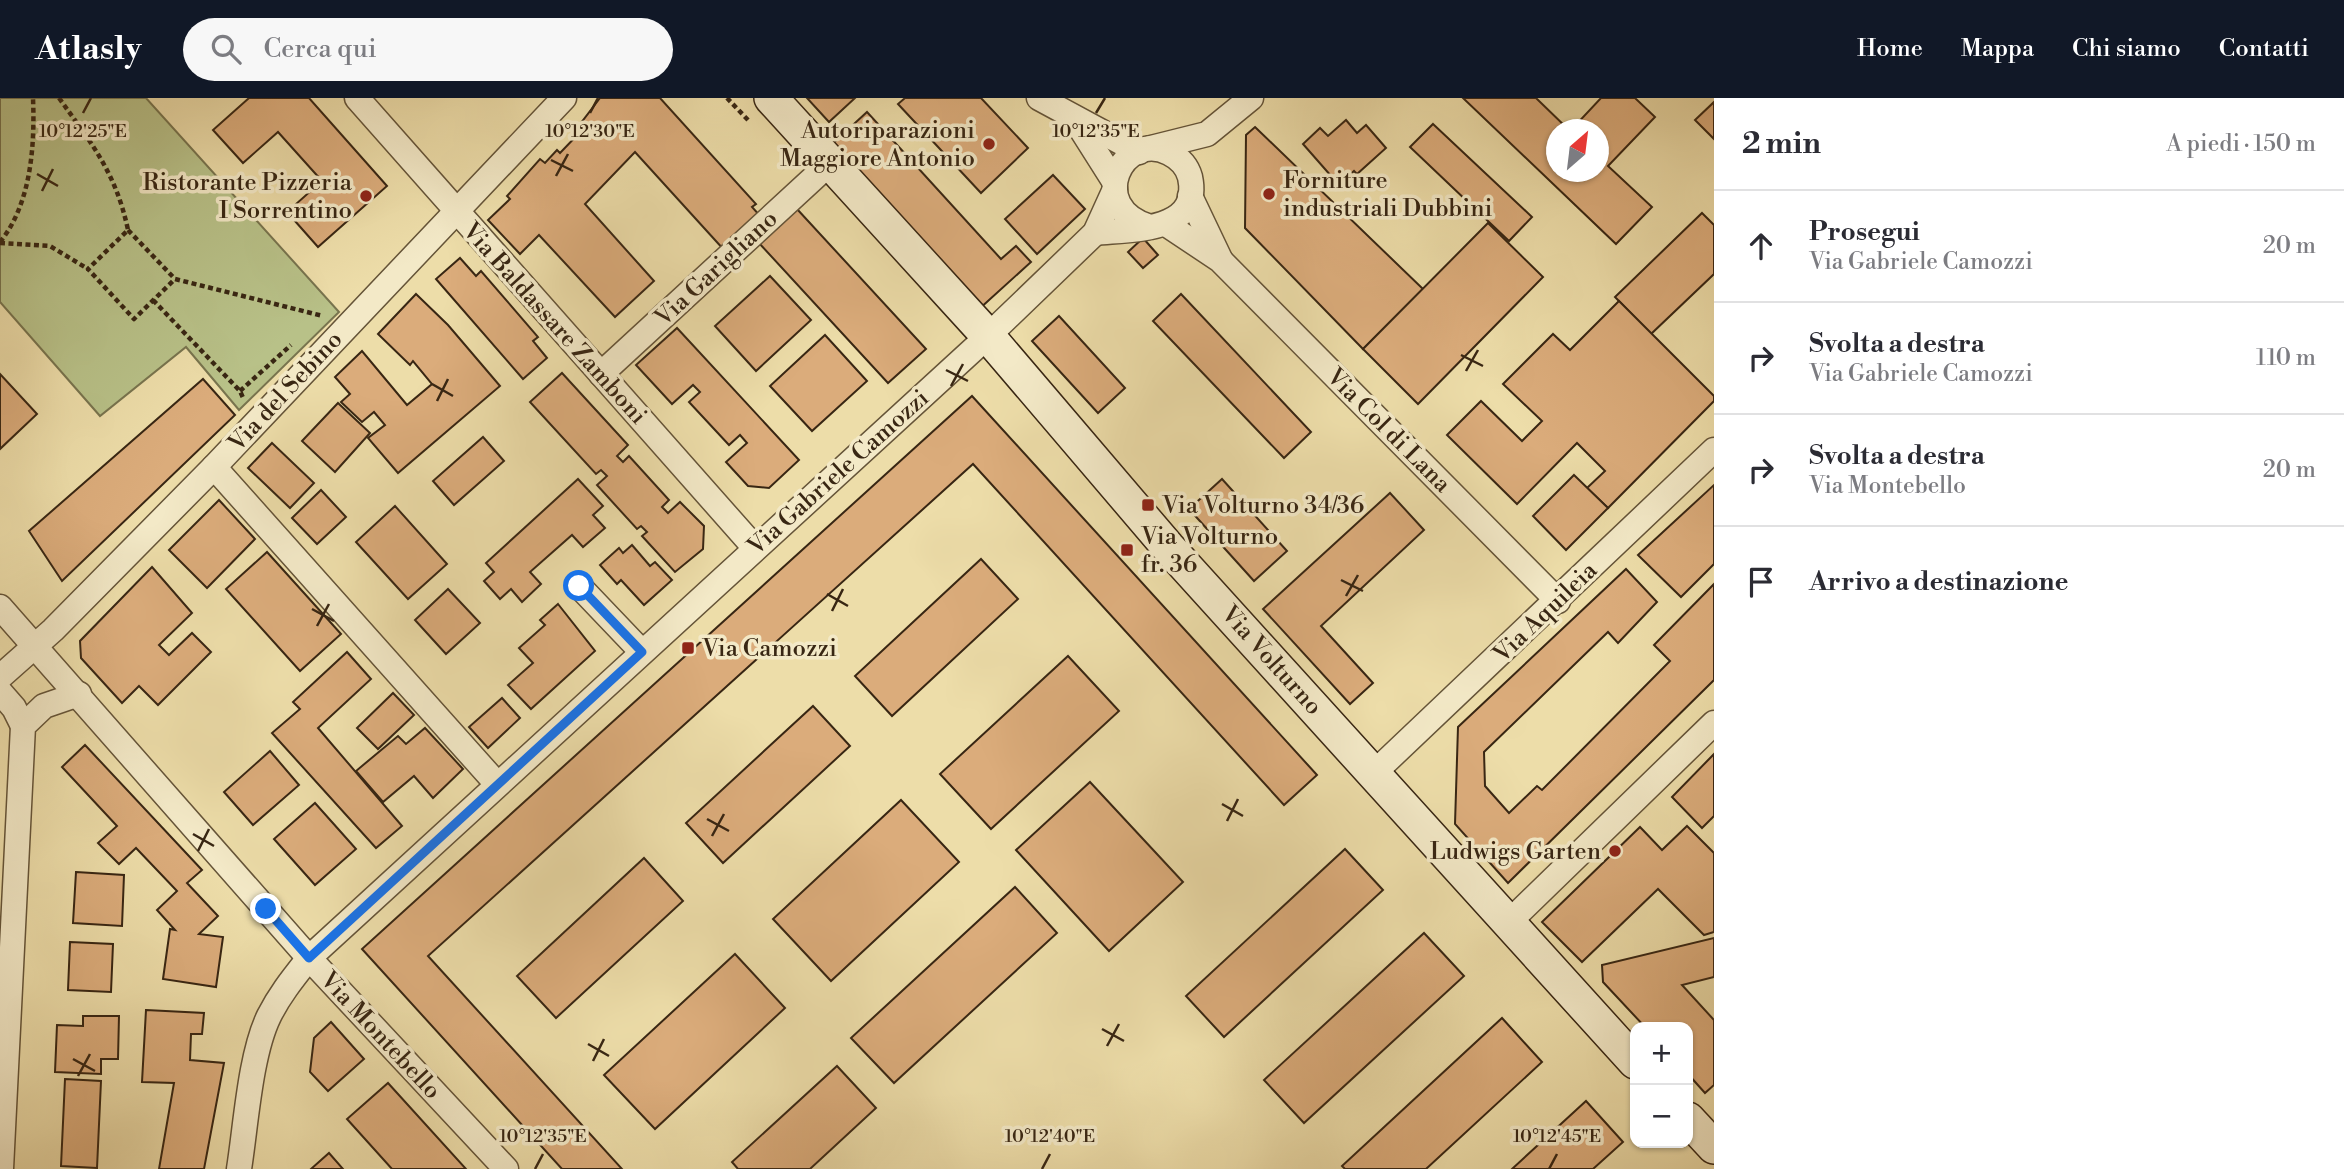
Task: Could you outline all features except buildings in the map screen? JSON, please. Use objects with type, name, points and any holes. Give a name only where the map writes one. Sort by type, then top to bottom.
[{"type":"street","name":"Via Baldassare Zamboni","points":[[357,98],[755,548]]},
{"type":"street","name":"Via del Sebino","points":[[0,677],[36,646],[214,467],[564,98]]},
{"type":"street","name":"Via Volturno","points":[[771,98],[988,336],[1168,547],[1375,772],[1507,924],[1630,1057]]},
{"type":"street","points":[[1039,98],[1075,120],[1143,151],[1164,150],[1178,158],[1188,171],[1191,191]]},
{"type":"street","points":[[1114,185],[1120,166],[1143,151],[1207,134],[1251,98]]},
{"type":"street","points":[[1075,120],[1114,185],[1122,212],[1135,222],[1158,226]]},
{"type":"street","points":[[1095,233],[1158,226],[1180,216],[1191,191],[1207,134]]},
{"type":"street","name":"Via Garigliano","points":[[601,374],[830,163]]},
{"type":"street","name":"Via Gabriele Camozzi","points":[[239,1169],[258,1051],[268,1019],[283,990],[309,958],[988,336],[1095,233],[1114,185]]},
{"type":"street","name":"Via Col di Lana","points":[[1191,191],[1220,260]]},
{"type":"street","name":"Via Col di Lana","points":[[1158,226],[1220,260],[1558,601]]},
{"type":"street","name":"Via Aquileia","points":[[1375,772],[1714,450]]},
{"type":"street","points":[[214,467],[497,784]]},
{"type":"street","points":[[579,586],[642,652]]},
{"type":"street","name":"Via Montebello","points":[[0,607],[309,958],[506,1169]]},
{"type":"street","points":[[0,692],[14,708],[23,726],[1,1169]]},
{"type":"street","points":[[23,726],[44,706],[79,694]]},
{"type":"street","points":[[1507,924],[1714,723]]},
{"type":"street","points":[[1693,1124],[1714,1147]]},
{"type":"path","points":[[0,242],[16,222],[26,185],[34,124],[33,98]]},
{"type":"path","points":[[59,98],[108,167],[122,204],[128,230],[175,278],[324,315],[314,323]]},
{"type":"path","points":[[88,269],[128,230]]},
{"type":"path","points":[[0,242],[28,242],[50,246],[88,269],[134,319],[175,278]]},
{"type":"path","points":[[153,300],[240,391],[247,407]]},
{"type":"path","points":[[240,391],[296,340]]},
{"type":"green space","points":[[0,98],[146,98],[339,312],[239,410],[186,347],[100,416],[0,302]]},
{"type":"place","name":"Autoriparazioni Maggiore Antonio","points":[[989,144]]},
{"type":"place","name":"Forniture industriali Dubbini","points":[[1269,194]]},
{"type":"place","name":"Ristorante Pizzeria I Sorrentino","points":[[366,196]]},
{"type":"place","name":"Via Volturno 34/36","points":[[1148,505]]},
{"type":"place","name":"Via Volturno fr. 36","points":[[1127,550]]},
{"type":"place","name":"Via Camozzi","points":[[688,648]]},
{"type":"place","name":"Ludwigs Garten","points":[[1615,851]]},
{"type":"route","points":[[266,909],[309,958],[642,652],[579,586]]}]
